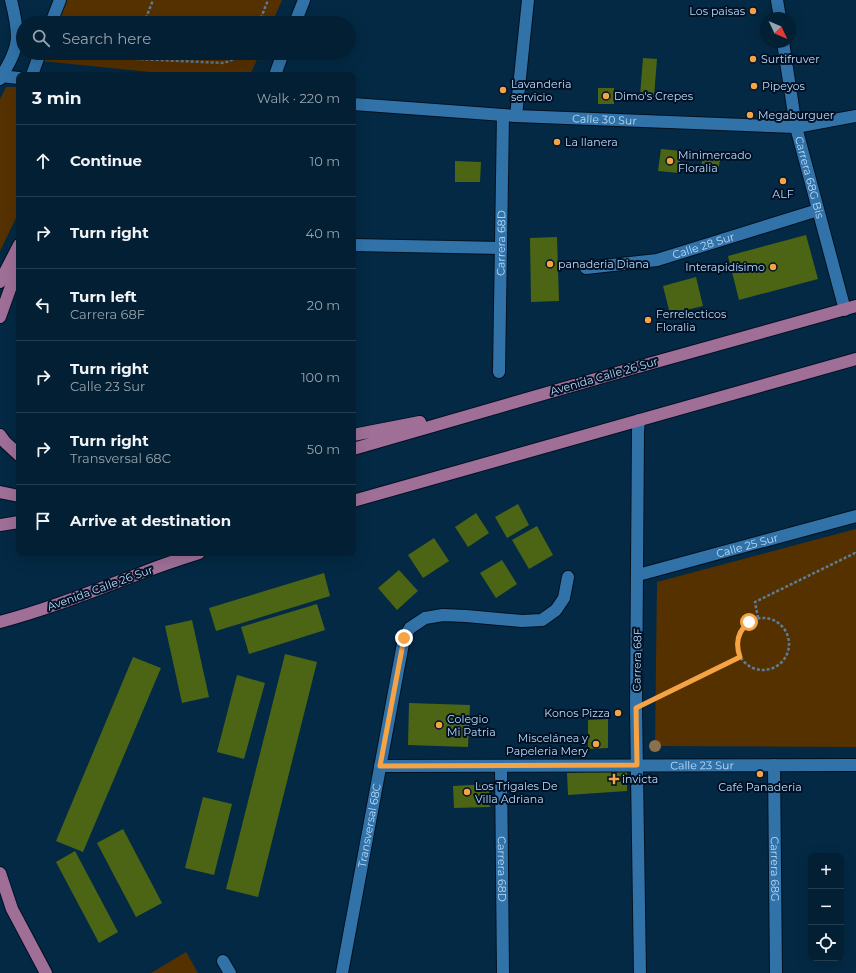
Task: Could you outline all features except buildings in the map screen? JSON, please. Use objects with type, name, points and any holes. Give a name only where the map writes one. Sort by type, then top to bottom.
[{"type":"main road","points":[[0,282],[16,251]]},
{"type":"main road","points":[[0,317],[16,272]]},
{"type":"main road","name":"Avenida Calle 26 Sur","points":[[356,448],[488,409],[851,308]]},
{"type":"main road","points":[[356,500],[856,359]]},
{"type":"main road","points":[[356,434],[488,409]]},
{"type":"main road","points":[[0,435],[16,452]]},
{"type":"main road","points":[[0,492],[16,495]]},
{"type":"main road","points":[[0,525],[16,522]]},
{"type":"main road","name":"Avenida Calle 26 Sur","points":[[0,622],[17,618],[190,556]]},
{"type":"main road","points":[[0,873],[12,909],[46,973]]},
{"type":"street","points":[[10,0],[16,21]]},
{"type":"street","points":[[54,16],[60,0]]},
{"type":"street","points":[[298,16],[304,0]]},
{"type":"street","points":[[516,116],[528,0]]},
{"type":"street","points":[[777,0],[779,12]]},
{"type":"street","points":[[16,43],[14,52],[1,77],[16,78]]},
{"type":"street","name":"Carrera 68G Bis","points":[[784,48],[796,127],[818,210],[851,308]]},
{"type":"street","points":[[33,72],[37,60]]},
{"type":"street","points":[[276,72],[280,60]]},
{"type":"street","name":"Calle 30 Sur","points":[[356,104],[516,116],[796,127],[856,116]]},
{"type":"street","name":"Carrera 68D","points":[[499,372],[503,115]]},
{"type":"street","name":"Calle 28 Sur","points":[[586,268],[656,260],[818,210]]},
{"type":"street","points":[[356,245],[501,248]]},
{"type":"street","name":"Carrera 68F","points":[[639,420],[636,708],[640,973]]},
{"type":"street","name":"Calle 25 Sur","points":[[638,575],[856,516]]},
{"type":"street","name":"Transversal 68C","points":[[342,973],[404,638],[410,628],[425,618],[442,615],[522,621],[542,620],[556,610],[564,598],[568,577]]},
{"type":"street","name":"Calle 23 Sur","points":[[380,766],[856,764]]},
{"type":"street","name":"Carrera 68G","points":[[774,765],[776,973]]},
{"type":"street","name":"Carrera 68D","points":[[501,766],[503,973]]},
{"type":"street","points":[[223,961],[230,973]]},
{"type":"path","points":[[147,16],[153,0]]},
{"type":"path","points":[[262,16],[268,0]]},
{"type":"path","points":[[172,60],[224,63],[232,60]]},
{"type":"path","points":[[758,618],[755,602],[856,554]]},
{"type":"path","points":[[758,618],[767,618],[776,621],[783,626],[789,636],[790,645],[788,654],[783,662],[771,669],[762,671],[754,669],[746,664],[740,657],[737,642],[739,633],[745,625],[758,618]]},
{"type":"path","points":[[636,708],[740,657]]},
{"type":"shaded area","points":[[64,0],[282,0],[275,16],[58,16]]},
{"type":"shaded area","points":[[257,60],[251,72],[150,72],[41,61]]},
{"type":"shaded area","points":[[6,87],[16,87],[16,218],[0,251],[0,99]]},
{"type":"shaded area","points":[[856,529],[856,747],[655,746],[657,582]]},
{"type":"shaded area","points":[[186,952],[198,973],[151,973]]},
{"type":"place","name":"Los paisas","points":[[753,11]]},
{"type":"place","name":"Surtifruver","points":[[753,59]]},
{"type":"place","name":"Pipeyos","points":[[754,86]]},
{"type":"place","name":"Lavanderia servicio","points":[[503,90]]},
{"type":"place","name":"Dimo's Crepes","points":[[606,96]]},
{"type":"place","name":"Megaburguer","points":[[750,115]]},
{"type":"place","name":"La llanera","points":[[557,142]]},
{"type":"place","name":"Minimercado Floralia","points":[[670,161]]},
{"type":"place","name":"ALF","points":[[783,181]]},
{"type":"place","name":"panaderia Diana","points":[[550,264]]},
{"type":"place","name":"Interapidísimo","points":[[773,267]]},
{"type":"place","name":"Ferrelecticos Floralia","points":[[648,320]]},
{"type":"place","name":"Konos Pizza","points":[[618,713]]},
{"type":"place","name":"Colegio Mi Patria","points":[[439,725]]},
{"type":"place","name":"Miscelánea y Papeleria Mery","points":[[596,744]]},
{"type":"place","name":"Café Panaderia","points":[[760,774]]},
{"type":"place","name":"invicta","points":[[614,779]]},
{"type":"place","name":"Los Trigales De Villa Adriana","points":[[467,792]]},
{"type":"route","points":[[404,638],[380,766],[637,765],[636,708],[740,657],[737,642],[739,633],[749,622]]}]
